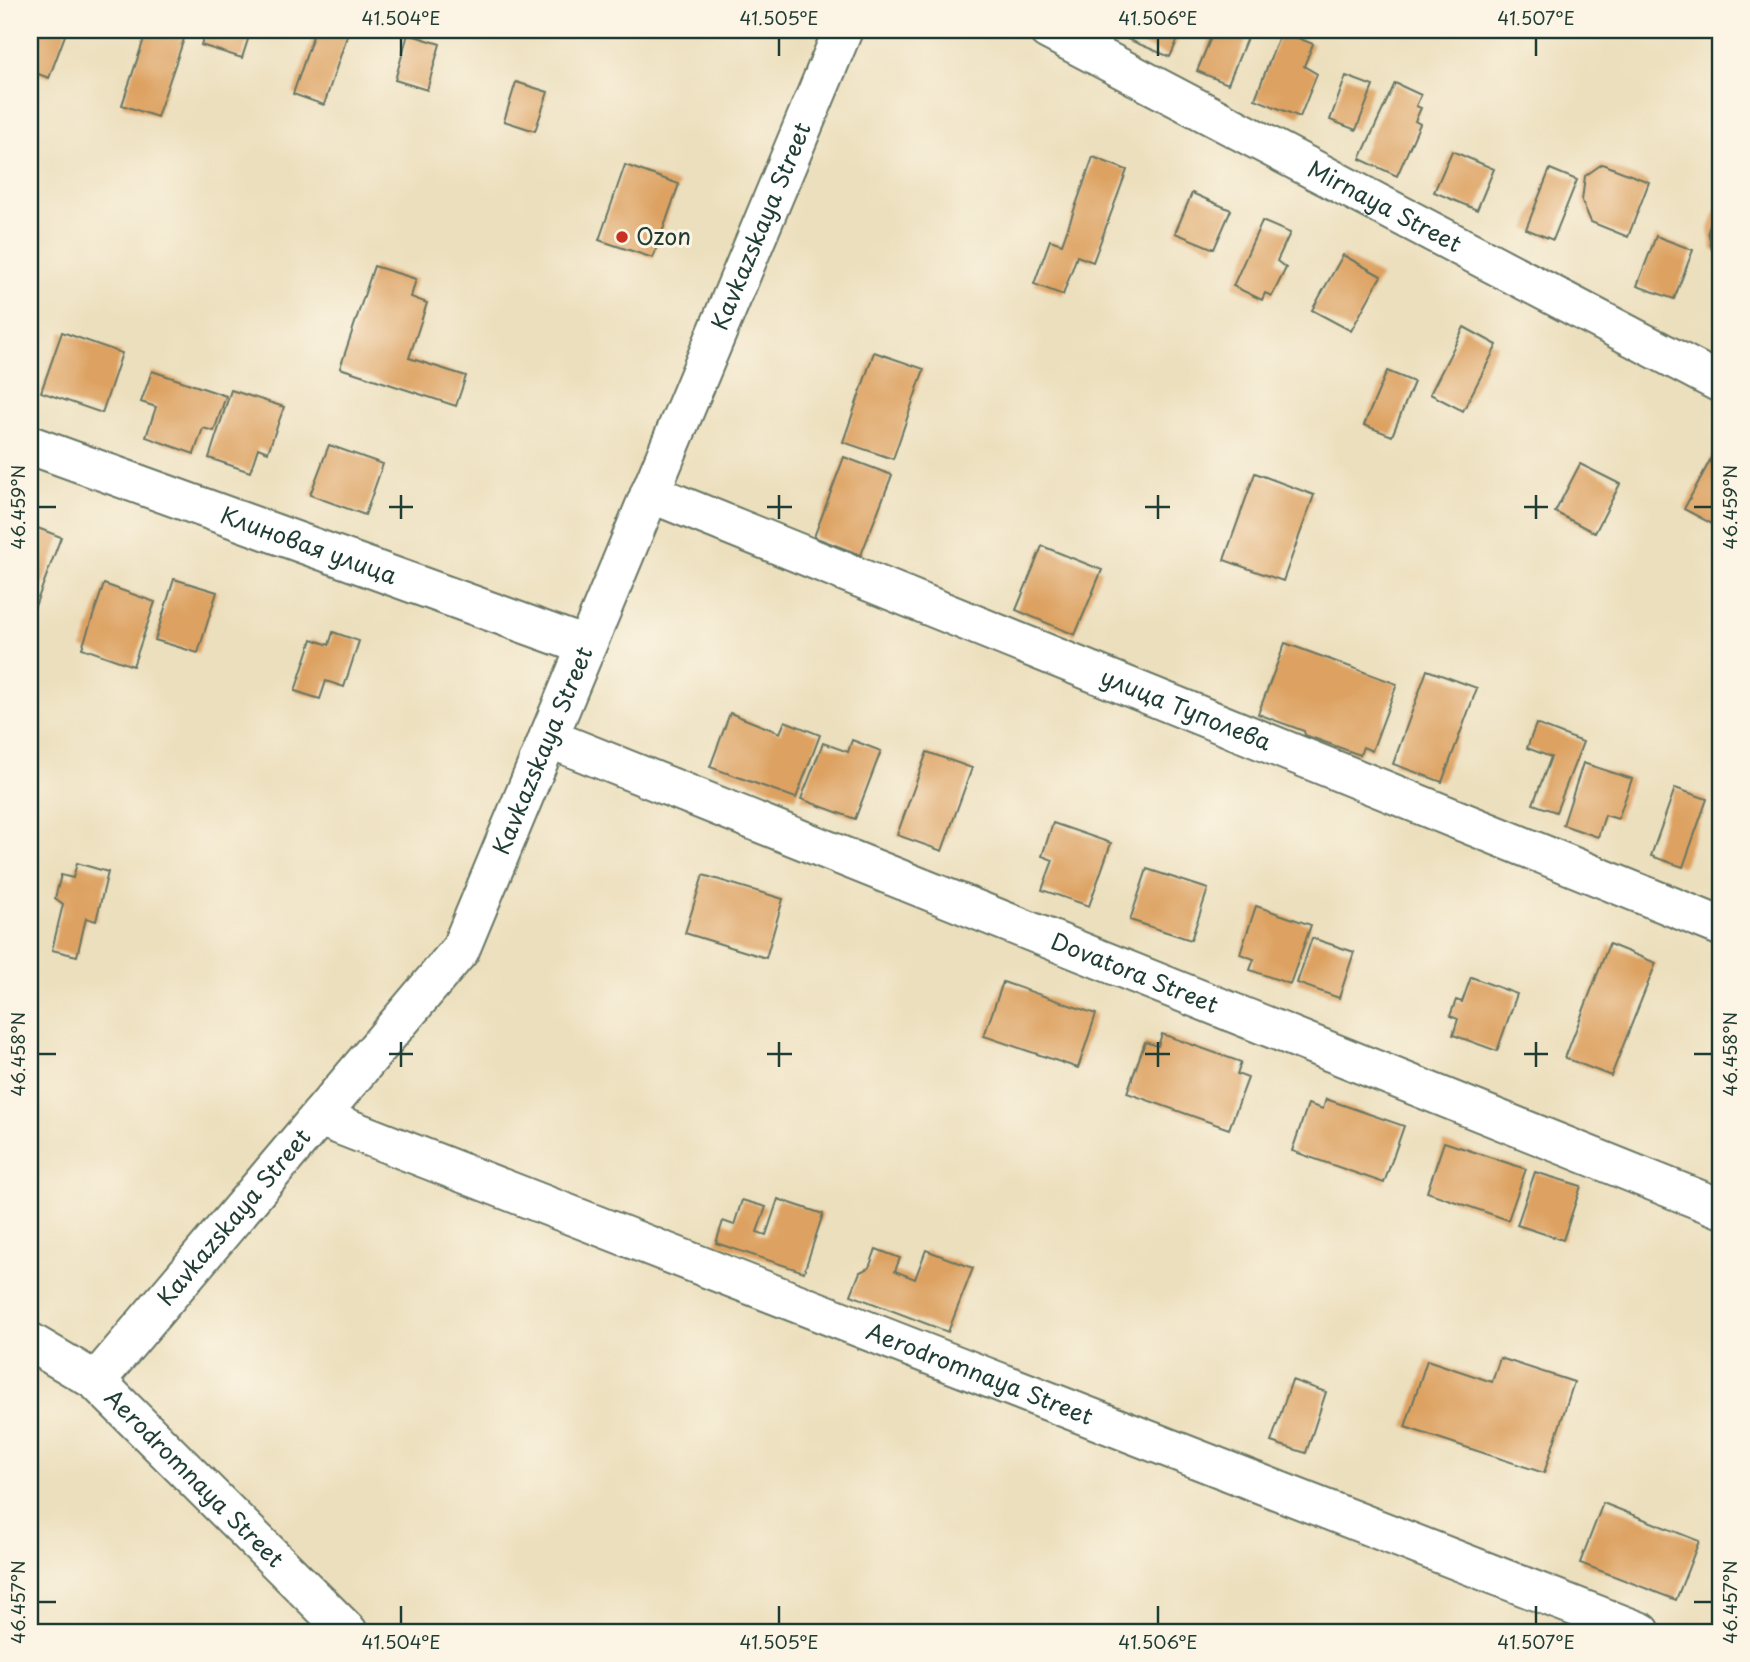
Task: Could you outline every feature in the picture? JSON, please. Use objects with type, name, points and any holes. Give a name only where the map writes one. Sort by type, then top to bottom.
[{"type":"street","name":"Kavkazskaya Street","points":[[96,1381],[460,950],[843,30]]},
{"type":"street","name":"Mirnaya Street","points":[[1048,30],[1720,383]]},
{"type":"street","name":"Клиновая улица","points":[[30,445],[586,646]]},
{"type":"street","name":"улица Туполева","points":[[650,493],[1720,926]]},
{"type":"street","name":"Dovatora Street","points":[[548,738],[1720,1208]]},
{"type":"street","name":"Aerodromnaya Street","points":[[319,1117],[1579,1620],[1641,1632]]},
{"type":"street","name":"Aerodromnaya Street","points":[[30,1342],[96,1381],[348,1632]]},
{"type":"building","points":[[30,30],[67,30],[49,78],[30,71]]},
{"type":"building","points":[[147,30],[166,30],[185,36],[157,117],[122,105]]},
{"type":"building","points":[[206,30],[251,30],[242,58],[201,45]]},
{"type":"building","points":[[315,30],[348,33],[324,105],[293,94]]},
{"type":"building","points":[[1131,30],[1182,30],[1170,57],[1127,39]]},
{"type":"building","points":[[1214,30],[1242,30],[1249,33],[1228,84],[1197,71]]},
{"type":"building","points":[[1281,31],[1313,44],[1304,66],[1317,74],[1300,117],[1255,99]]},
{"type":"building","points":[[408,34],[440,44],[427,90],[395,80]]},
{"type":"building","points":[[1346,76],[1373,86],[1356,130],[1330,120]]},
{"type":"building","points":[[516,82],[548,92],[535,131],[504,121]]},
{"type":"building","points":[[1395,83],[1421,95],[1416,106],[1421,108],[1415,121],[1420,124],[1397,176],[1360,159]]},
{"type":"building","points":[[1452,151],[1494,169],[1477,210],[1434,192]]},
{"type":"building","points":[[1093,157],[1127,170],[1093,262],[1077,256],[1063,295],[1034,284],[1050,240],[1062,244]]},
{"type":"building","points":[[1602,164],[1649,182],[1628,237],[1591,222],[1582,201],[1585,176]]},
{"type":"building","points":[[625,165],[679,184],[653,258],[599,240]]},
{"type":"building","points":[[1550,169],[1577,180],[1553,240],[1526,229]]},
{"type":"building","points":[[1192,193],[1231,210],[1214,249],[1175,233]]},
{"type":"building","points":[[1720,198],[1720,253],[1712,250],[1708,231]]},
{"type":"building","points":[[1262,221],[1290,233],[1277,261],[1286,268],[1272,296],[1265,293],[1262,300],[1233,286]]},
{"type":"building","points":[[1656,236],[1693,250],[1674,299],[1637,286]]},
{"type":"building","points":[[1343,255],[1381,276],[1351,331],[1312,310]]},
{"type":"building","points":[[374,266],[416,279],[411,297],[427,303],[409,358],[466,376],[456,406],[340,368]]},
{"type":"building","points":[[1464,327],[1497,345],[1463,411],[1430,394]]},
{"type":"building","points":[[62,332],[122,353],[102,413],[41,392]]},
{"type":"building","points":[[874,352],[924,369],[893,459],[843,442]]},
{"type":"building","points":[[152,371],[226,396],[214,431],[203,428],[194,454],[146,437],[156,407],[141,402]]},
{"type":"building","points":[[1387,371],[1414,382],[1392,436],[1364,425]]},
{"type":"building","points":[[231,390],[284,407],[268,452],[258,448],[250,472],[209,458]]},
{"type":"building","points":[[329,445],[383,464],[365,515],[310,495]]},
{"type":"building","points":[[1713,455],[1720,459],[1720,513],[1714,525],[1684,509]]},
{"type":"building","points":[[844,457],[892,475],[861,555],[814,537]]},
{"type":"building","points":[[1580,464],[1620,484],[1595,533],[1555,512]]},
{"type":"building","points":[[1255,473],[1314,495],[1283,581],[1224,560]]},
{"type":"building","points":[[30,525],[61,537],[32,614],[30,613]]},
{"type":"building","points":[[1042,546],[1102,570],[1075,635],[1016,610]]},
{"type":"building","points":[[174,579],[217,592],[198,653],[155,640]]},
{"type":"building","points":[[104,584],[155,602],[133,666],[82,648]]},
{"type":"building","points":[[333,632],[359,641],[344,687],[326,681],[320,699],[295,691],[312,639],[329,645]]},
{"type":"building","points":[[1285,643],[1397,684],[1372,751],[1363,747],[1360,755],[1258,714]]},
{"type":"building","points":[[1427,670],[1477,688],[1442,782],[1393,764]]},
{"type":"building","points":[[730,713],[780,733],[785,721],[820,735],[796,798],[710,767]]},
{"type":"building","points":[[1536,724],[1583,742],[1556,812],[1533,804],[1551,757],[1527,748]]},
{"type":"building","points":[[852,740],[881,751],[855,819],[801,799],[823,743],[848,752]]},
{"type":"building","points":[[927,752],[972,768],[942,851],[897,835]]},
{"type":"building","points":[[1583,763],[1632,779],[1618,819],[1605,815],[1598,837],[1563,825]]},
{"type":"building","points":[[1675,788],[1707,799],[1683,867],[1651,856]]},
{"type":"building","points":[[1053,823],[1111,843],[1089,906],[1042,890],[1053,860],[1042,856]]},
{"type":"building","points":[[77,863],[108,872],[96,921],[86,918],[77,956],[52,950],[63,904],[55,898],[61,875],[73,878]]},
{"type":"building","points":[[1147,869],[1208,889],[1191,940],[1130,920]]},
{"type":"building","points":[[703,875],[783,899],[766,958],[685,933]]},
{"type":"building","points":[[1256,906],[1311,925],[1290,984],[1250,970],[1254,959],[1240,954]]},
{"type":"building","points":[[1312,938],[1354,952],[1339,998],[1297,983]]},
{"type":"building","points":[[1609,944],[1656,963],[1611,1076],[1565,1058]]},
{"type":"building","points":[[1471,977],[1517,994],[1497,1051],[1453,1035],[1458,1019],[1450,1016],[1456,1000],[1462,1002]]},
{"type":"building","points":[[1003,982],[1096,1014],[1078,1068],[984,1036]]},
{"type":"building","points":[[1162,1034],[1241,1062],[1237,1074],[1248,1078],[1229,1129],[1127,1093],[1145,1042],[1158,1046]]},
{"type":"building","points":[[1326,1099],[1404,1126],[1384,1183],[1292,1151],[1308,1104],[1323,1109]]},
{"type":"building","points":[[1444,1142],[1526,1169],[1508,1220],[1427,1192]]},
{"type":"building","points":[[1535,1172],[1581,1186],[1563,1240],[1517,1225]]},
{"type":"building","points":[[778,1199],[823,1214],[804,1272],[716,1243],[723,1221],[734,1225],[742,1200],[766,1207],[757,1232],[766,1235]]},
{"type":"building","points":[[876,1249],[900,1258],[895,1271],[915,1279],[926,1250],[973,1268],[948,1332],[851,1295],[860,1272],[869,1268]]},
{"type":"building","points":[[1500,1358],[1574,1382],[1544,1473],[1405,1427],[1427,1360],[1492,1382]]},
{"type":"building","points":[[1292,1380],[1326,1392],[1306,1453],[1271,1442]]},
{"type":"building","points":[[1603,1503],[1699,1541],[1676,1600],[1580,1563]]},
{"type":"place","name":"Ozon","points":[[622,237]]}]
